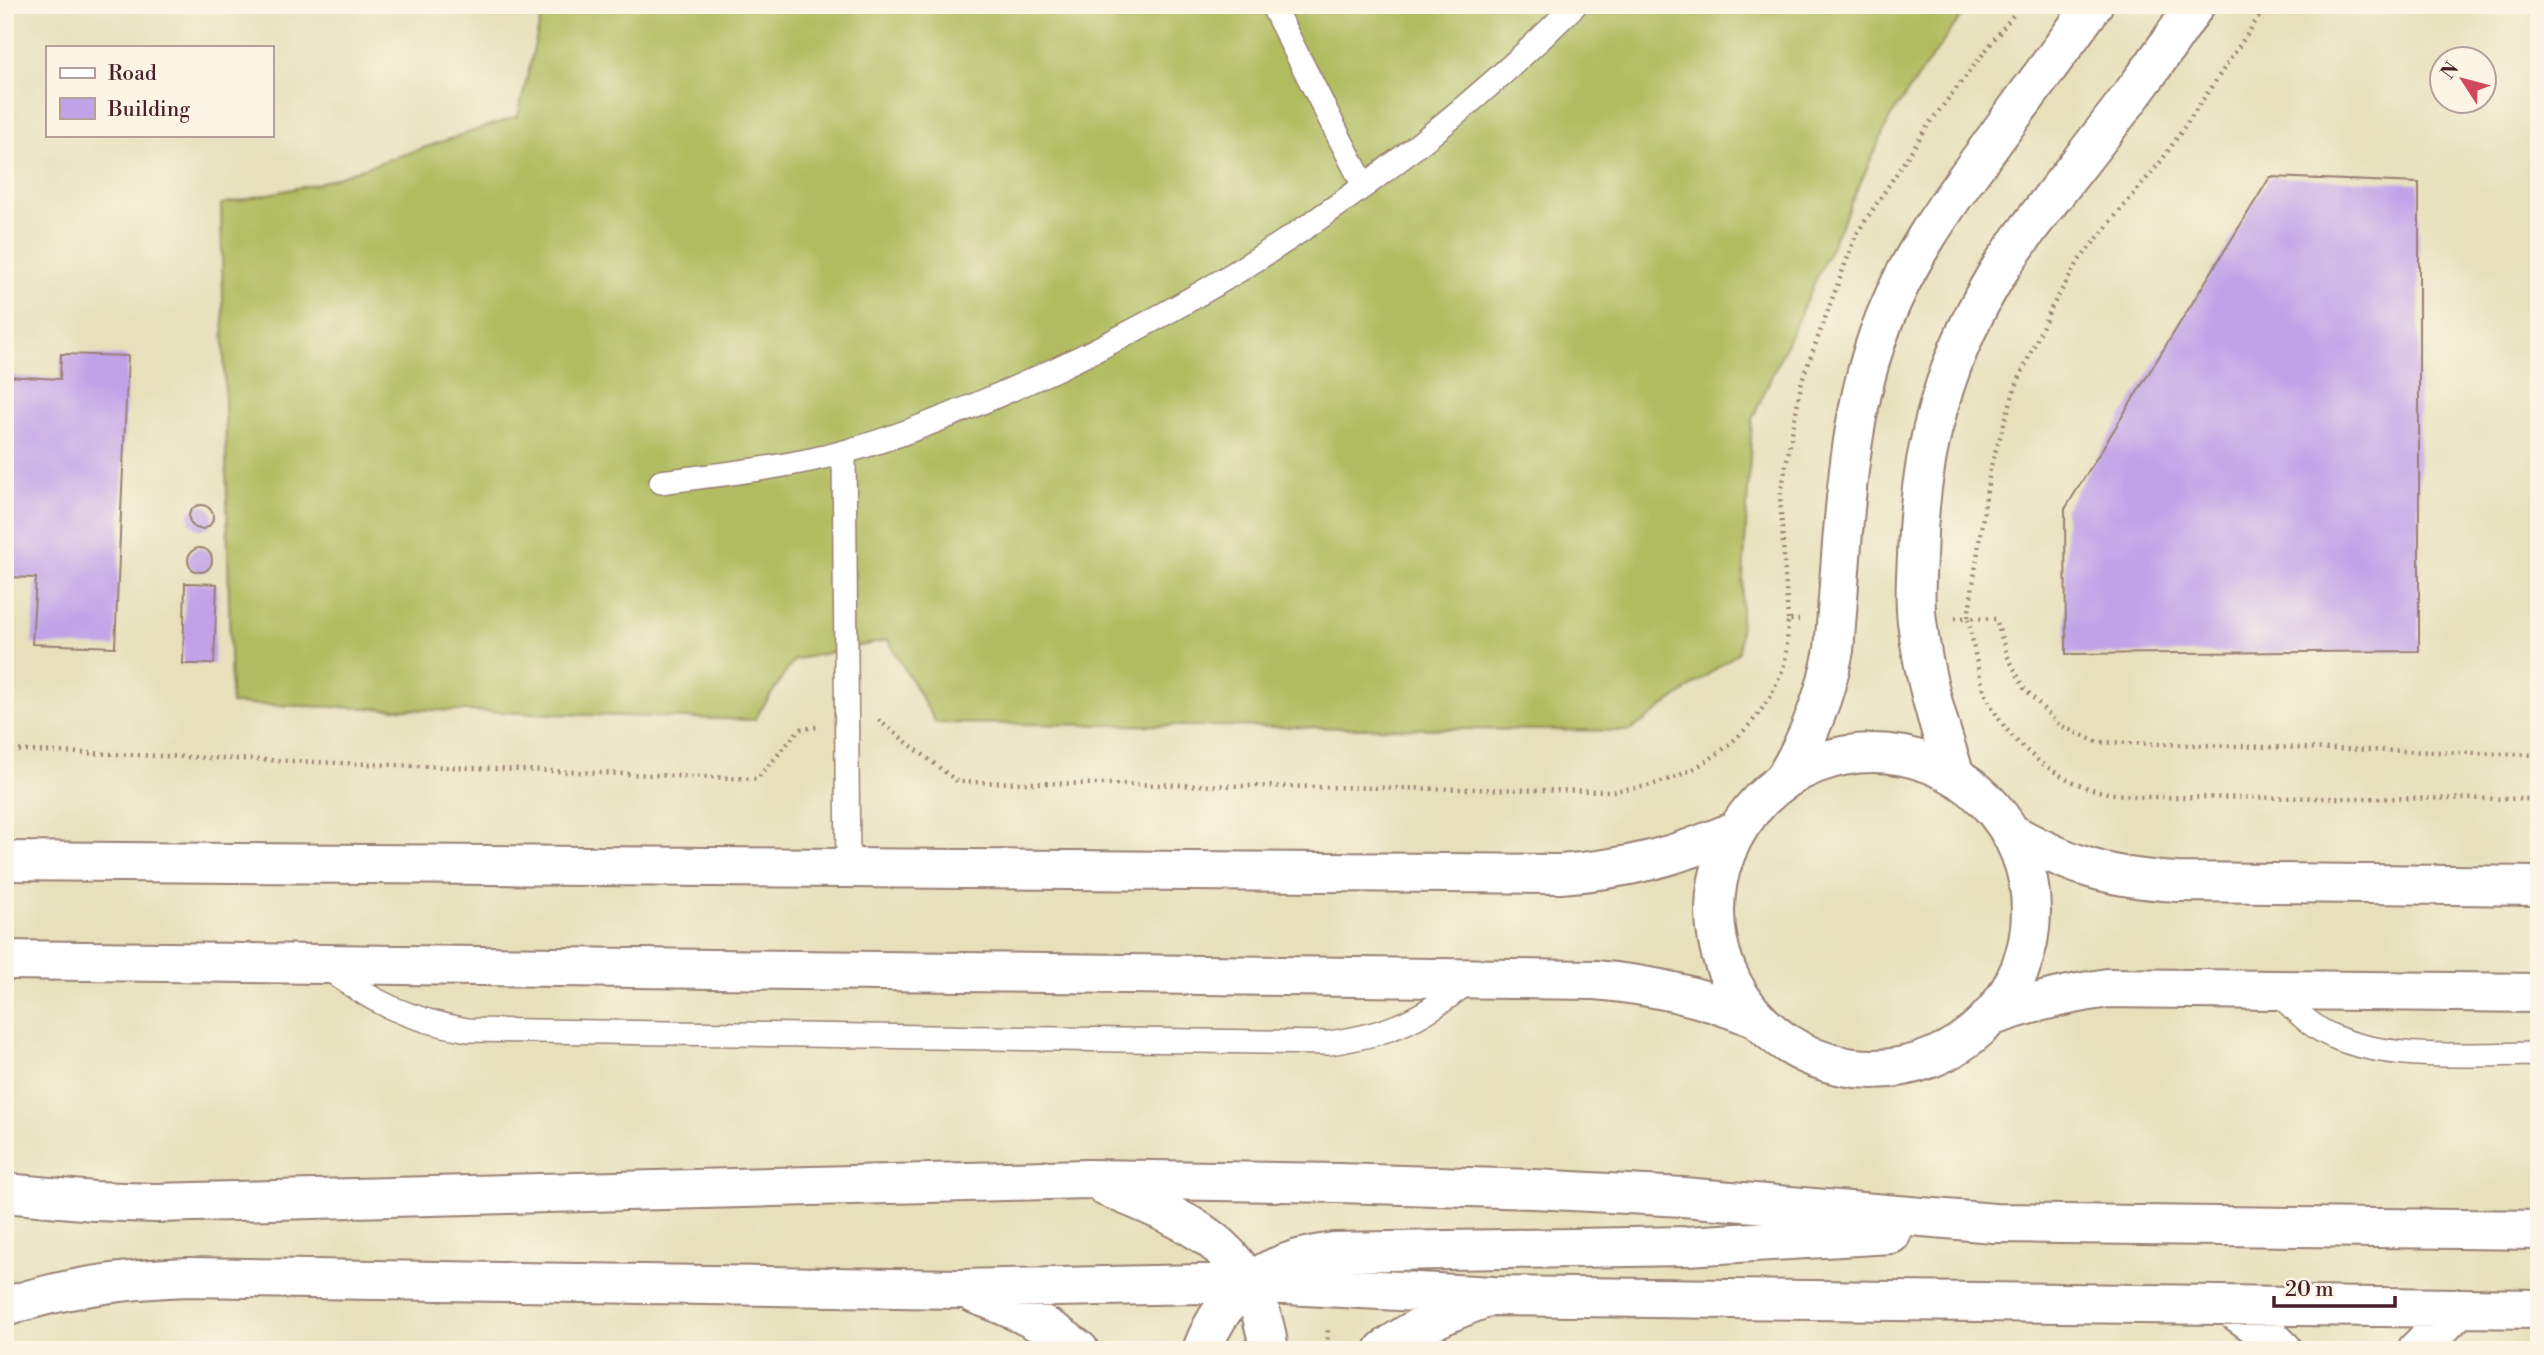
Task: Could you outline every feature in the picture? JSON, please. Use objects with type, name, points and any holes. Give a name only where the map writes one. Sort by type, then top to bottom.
[{"type":"street","points":[[1784,780],[1802,750],[1827,684],[1837,619],[1855,428],[1874,348],[1896,292],[1917,249],[1943,209],[2093,5]]},
{"type":"street","points":[[1955,775],[1937,722],[1924,669],[1916,618],[1917,517],[1922,472],[1942,394],[1962,341],[1982,299],[2006,260],[2152,69],[2195,5]]},
{"type":"street","points":[[1869,753],[1913,757],[1955,775],[1986,800],[2011,833],[2025,863],[2031,895],[2031,929],[2019,971],[2010,991],[1990,1017],[1962,1043],[1928,1060],[1891,1070],[1854,1069],[1816,1060],[1783,1043],[1755,1018],[1732,984],[1718,947],[1715,906],[1721,867],[1737,830],[1758,803],[1784,780],[1824,760],[1869,753]]},
{"type":"street","points":[[5,861],[1559,874],[1632,866],[1669,857],[1737,830]]},
{"type":"street","points":[[2011,833],[2050,854],[2091,870],[2133,880],[2177,883],[2539,886]]},
{"type":"street","points":[[5,960],[1595,980],[1676,991],[1716,1002],[1755,1018]]},
{"type":"street","points":[[1990,1017],[2055,997],[2108,988],[2539,993]]},
{"type":"street","points":[[1088,1179],[1171,1214],[1203,1232],[1230,1256],[1249,1283],[1264,1320],[1269,1350]]},
{"type":"street","points":[[5,1192],[94,1201],[155,1203],[1088,1179],[1534,1189],[1683,1197],[1994,1223],[2539,1230]]},
{"type":"street","points":[[1202,1350],[1208,1332],[1226,1305],[1249,1283],[1283,1263],[1302,1256],[1334,1252],[1687,1246],[1790,1241],[1994,1223]]},
{"type":"street","points":[[5,1307],[88,1285],[143,1278],[188,1277],[960,1289],[1249,1283],[1493,1296],[2539,1309]]},
{"type":"street","points":[[960,1289],[1013,1308],[1062,1336],[1079,1350]]},
{"type":"street","points":[[1384,1350],[1420,1326],[1493,1296]]},
{"type":"street","points":[[2229,1306],[2263,1330],[2283,1350]]},
{"type":"street","points":[[2417,1350],[2460,1308]]},
{"type":"lane","points":[[1272,5],[1364,186]]},
{"type":"lane","points":[[661,482],[753,470],[844,452],[968,408],[1090,354],[1206,291],[1318,220],[1425,141],[1525,55],[1575,5]]},
{"type":"lane","points":[[844,452],[848,867]]},
{"type":"lane","points":[[323,964],[348,984],[386,1006],[436,1024],[468,1030],[1329,1043],[1391,1030],[1420,1017],[1447,1000],[1472,978]]},
{"type":"lane","points":[[2274,989],[2299,1015],[2320,1029],[2365,1048],[2401,1053],[2539,1054]]},
{"type":"path","points":[[2267,5],[2162,160],[2080,259],[2050,310],[2015,388],[1990,469],[1968,618],[1986,696],[2007,729],[2033,757],[2065,778],[2102,792],[2140,797],[2539,799]]},
{"type":"path","points":[[1916,618],[1996,619],[2007,655],[2024,688],[2059,725],[2097,742],[2539,755]]},
{"type":"path","points":[[5,750],[757,779],[800,729],[877,720],[958,782],[1613,790],[1650,786],[1685,774],[1717,755],[1745,730],[1768,700],[1784,666],[1788,620],[1837,619]]},
{"type":"green space","points":[[544,5],[1969,5],[1891,116],[1752,419],[1739,652],[1630,731],[936,723],[888,640],[794,660],[754,720],[231,704],[221,204],[316,184],[518,116]]},
{"type":"building","points":[[2270,177],[2419,183],[2419,651],[2066,654],[2065,509]]},
{"type":"building","points":[[61,354],[128,356],[115,647],[32,644],[36,578],[5,577],[5,376],[60,379]]},
{"type":"building","points":[[201,505],[210,508],[213,517],[210,526],[201,529],[192,526],[189,517],[192,508]]},
{"type":"building","points":[[200,548],[209,551],[212,560],[209,569],[200,572],[191,569],[188,560],[191,551]]},
{"type":"building","points":[[185,583],[217,584],[214,664],[183,664]]}]
